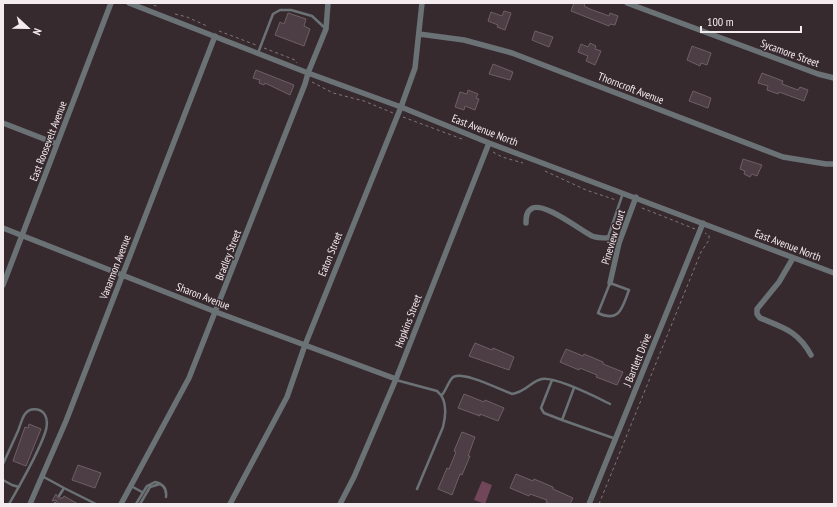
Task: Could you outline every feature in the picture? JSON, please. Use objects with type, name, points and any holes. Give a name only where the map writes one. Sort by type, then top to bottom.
[{"type":"street","name":"East Roosevelt Avenue","points":[[3,285],[111,3]]},
{"type":"street","name":"East Avenue North","points":[[129,3],[834,274]]},
{"type":"street","name":"Bradley Street","points":[[121,504],[190,378],[326,29],[328,3]]},
{"type":"street","name":"Eaton Street","points":[[230,504],[287,397],[305,346],[401,107],[414,68],[422,3]]},
{"type":"street","name":"Sycamore Street","points":[[627,3],[818,74],[834,78]]},
{"type":"street","name":"Thorncroft Avenue","points":[[419,34],[464,40],[506,51],[783,157],[834,164]]},
{"type":"street","name":"Vanarmon Avenue","points":[[33,503],[42,476],[66,421],[215,36]]},
{"type":"street","points":[[3,123],[57,144]]},
{"type":"street","name":"Hopkins Street","points":[[340,504],[354,477],[396,380],[489,142]]},
{"type":"street","name":"Pineview Court","points":[[610,283],[619,243],[636,197]]},
{"type":"street","points":[[526,223],[530,210],[537,207],[553,212],[595,237],[607,238],[619,243]]},
{"type":"street","name":"J Bartlett Drive","points":[[589,504],[703,223]]},
{"type":"street","name":"Sharon Avenue","points":[[3,228],[216,312],[396,380]]},
{"type":"street","points":[[793,258],[778,282],[757,308],[757,314],[760,318],[789,330],[799,336],[811,355]]},
{"type":"lane","points":[[258,53],[273,14],[280,10],[291,10],[312,16],[326,29]]},
{"type":"lane","points":[[607,238],[624,192]]},
{"type":"lane","points":[[610,283],[629,290],[618,313],[610,317],[598,313],[610,283]]},
{"type":"lane","points":[[442,395],[452,378],[457,375],[466,376],[512,394],[523,391],[536,381],[544,379],[552,380],[574,388],[610,404]]},
{"type":"lane","points":[[396,380],[437,391],[442,395],[444,403],[445,418],[443,427],[417,489]]},
{"type":"lane","points":[[552,380],[541,408],[544,413],[616,439]]},
{"type":"lane","points":[[562,420],[574,388]]},
{"type":"lane","points":[[3,464],[25,413],[34,408],[42,411],[46,416],[47,421],[46,432],[19,487],[8,504]]},
{"type":"lane","points":[[42,476],[96,504]]},
{"type":"lane","points":[[3,480],[19,487]]},
{"type":"lane","points":[[136,504],[147,486],[155,482],[162,484],[166,490],[166,497]]},
{"type":"lane","points":[[140,504],[150,486],[162,484]]},
{"type":"lane","points":[[131,486],[142,492]]},
{"type":"lane","points":[[59,496],[64,488]]},
{"type":"path","points":[[148,3],[160,8]]},
{"type":"path","points":[[173,13],[188,17],[208,27]]},
{"type":"path","points":[[214,29],[295,60],[297,61],[296,68]]},
{"type":"path","points":[[306,80],[333,93],[364,101],[397,115],[468,141]]},
{"type":"path","points":[[486,149],[502,157],[528,164]]},
{"type":"path","points":[[540,169],[586,190],[620,202]]},
{"type":"path","points":[[599,504],[709,235],[633,205]]},
{"type":"shaded area","points":[[482,481],[492,485],[485,504],[474,500]]},
{"type":"building","points":[[574,3],[585,3],[584,6],[590,9],[609,16],[610,13],[618,16],[615,25],[610,24],[609,26],[571,11]]},
{"type":"building","points":[[504,11],[511,13],[505,30],[488,21],[491,12],[502,16]]},
{"type":"building","points":[[288,13],[306,19],[304,26],[310,29],[304,46],[275,35],[280,22],[284,24]]},
{"type":"building","points":[[535,31],[553,37],[549,47],[532,40]]},
{"type":"building","points":[[590,43],[596,46],[595,49],[601,51],[595,65],[586,61],[588,56],[578,52],[581,44],[588,47]]},
{"type":"building","points":[[692,46],[711,53],[707,65],[701,63],[700,66],[687,60]]},
{"type":"building","points":[[493,64],[513,72],[510,80],[489,74]]},
{"type":"building","points":[[256,70],[294,85],[290,95],[265,83],[264,85],[259,83],[260,80],[253,78]]},
{"type":"building","points":[[762,73],[783,81],[782,84],[798,90],[800,87],[808,90],[804,101],[779,92],[778,94],[767,90],[768,86],[758,83]]},
{"type":"building","points":[[468,90],[478,94],[476,98],[479,99],[475,110],[465,106],[464,110],[455,107],[460,92],[467,94]]},
{"type":"building","points":[[693,91],[711,98],[708,108],[689,101]]},
{"type":"building","points":[[743,159],[762,165],[757,176],[752,174],[750,177],[744,174],[745,171],[740,169]]},
{"type":"building","points":[[475,343],[492,350],[493,348],[514,357],[509,370],[469,356]]},
{"type":"building","points":[[566,349],[583,356],[584,354],[623,372],[617,385],[596,377],[597,375],[580,368],[579,370],[560,362]]},
{"type":"building","points":[[464,394],[484,402],[485,400],[504,408],[498,421],[458,408]]},
{"type":"building","points":[[29,424],[41,429],[26,466],[13,461],[25,427],[28,428]]},
{"type":"building","points":[[462,432],[475,437],[468,456],[470,456],[462,475],[460,474],[452,495],[438,489],[447,468],[449,469],[456,452],[454,451]]},
{"type":"building","points":[[78,465],[101,473],[95,488],[72,480]]},
{"type":"building","points":[[516,474],[533,481],[534,479],[553,487],[553,489],[573,498],[570,504],[550,504],[546,502],[547,500],[530,494],[529,496],[510,488]]},
{"type":"building","points":[[56,494],[58,498],[63,498],[64,496],[78,504],[58,504],[56,500],[52,501]]}]
